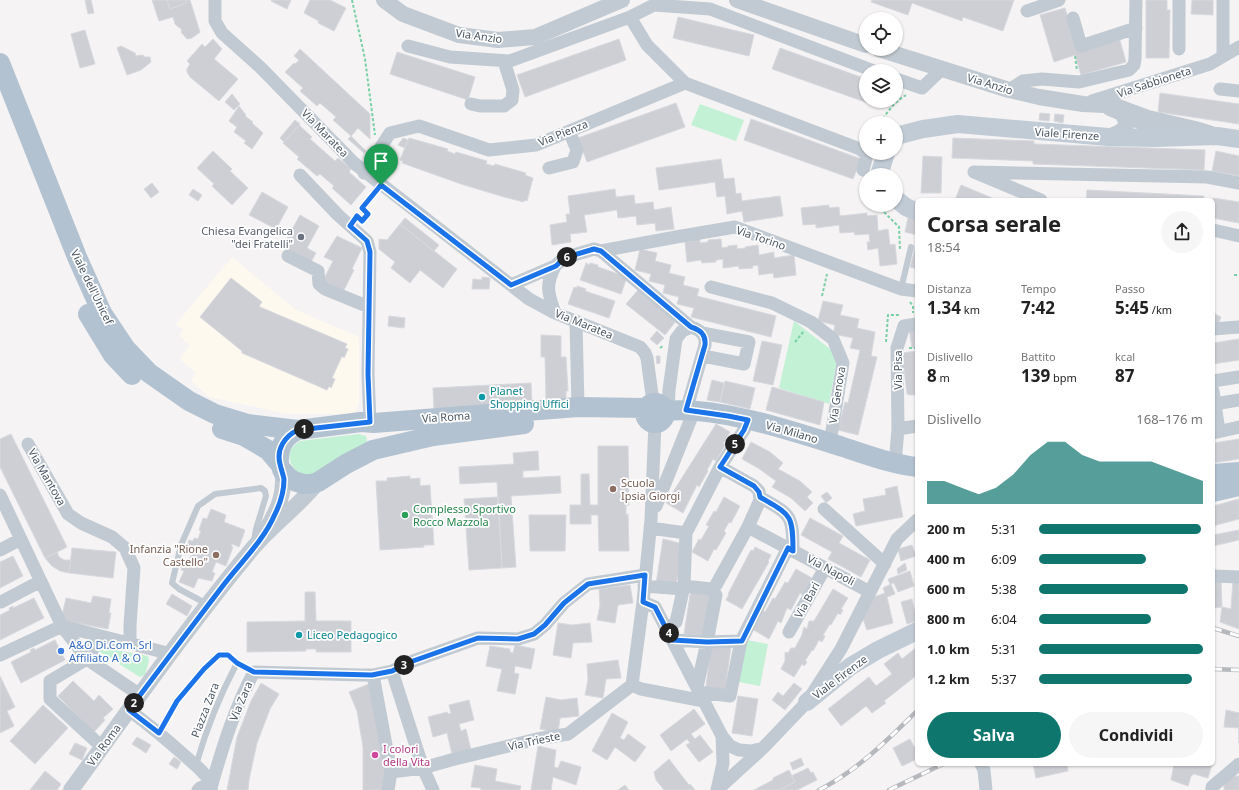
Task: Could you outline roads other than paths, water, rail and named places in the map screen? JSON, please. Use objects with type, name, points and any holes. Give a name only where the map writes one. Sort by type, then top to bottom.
[{"type":"main road","name":"Viale dell'Unicef","points":[[0,63],[77,257],[102,313],[126,349],[149,373],[188,401],[215,414],[248,424],[298,430]]},
{"type":"main road","name":"Viale dell'Unicef","points":[[0,97],[65,262],[90,320],[113,355],[140,383],[182,412],[210,425],[244,436],[268,450],[281,467]]},
{"type":"main road","name":"Viale Firenze","points":[[903,134],[923,129],[958,124],[1108,137],[1156,138],[1217,136],[1239,139]]},
{"type":"main road","points":[[903,205],[915,211]]},
{"type":"main road","name":"Via Roma","points":[[281,467],[279,455],[281,447],[285,439],[291,433],[298,430],[372,422],[578,407],[664,412]]},
{"type":"main road","name":"Via Roma","points":[[318,482],[346,464],[373,450],[433,436],[536,422],[664,412]]},
{"type":"main road","name":"Via Milano","points":[[664,412],[748,420],[830,443],[895,464],[915,467]]},
{"type":"main road","points":[[372,422],[379,428],[381,436],[379,444],[373,450]]},
{"type":"main road","points":[[281,467],[288,477],[294,481],[303,484],[318,482]]},
{"type":"main road","points":[[1215,474],[1239,472]]},
{"type":"main road","points":[[1215,492],[1239,486]]},
{"type":"main road","name":"Viale Firenze","points":[[807,702],[851,666],[878,650],[915,633]]},
{"type":"street","name":"Via Maratea","points":[[215,0],[215,21],[222,34],[260,67],[364,172],[529,299],[555,313],[640,347],[645,353],[664,412]]},
{"type":"street","name":"Via Anzio","points":[[384,0],[403,14],[459,35],[498,40],[535,37],[622,0]]},
{"type":"street","points":[[737,0],[859,43]]},
{"type":"street","points":[[1027,11],[1059,0]]},
{"type":"street","name":"Via Sabbioneta","points":[[1009,90],[1023,81],[1042,79],[1079,82],[1129,70],[1134,65],[1135,59],[1136,0]]},
{"type":"street","points":[[1179,0],[1179,49]]},
{"type":"street","points":[[1223,0],[1223,56]]},
{"type":"street","points":[[408,46],[450,57],[510,61],[630,17],[654,5],[710,9],[859,65]]},
{"type":"street","points":[[630,17],[647,45],[685,83],[860,149],[867,155],[864,168]]},
{"type":"street","points":[[1073,18],[1081,46],[1136,28]]},
{"type":"street","name":"Via Sabbioneta","points":[[1083,104],[1210,64],[1239,47]]},
{"type":"street","name":"Via Anzio","points":[[901,56],[1039,98],[1083,104],[1110,104],[1148,118],[1195,129],[1217,136]]},
{"type":"street","points":[[471,104],[480,106],[504,106],[512,100],[513,90],[504,61]]},
{"type":"street","points":[[903,81],[922,88],[942,69]]},
{"type":"street","name":"Via Pienza","points":[[364,172],[390,133],[418,126],[489,150],[536,144],[685,83]]},
{"type":"street","points":[[1220,89],[1239,91]]},
{"type":"street","points":[[1104,105],[1168,137]]},
{"type":"street","points":[[1108,137],[1125,128],[1127,123],[1122,113]]},
{"type":"street","points":[[549,168],[573,162],[577,150],[569,131]]},
{"type":"street","points":[[1036,198],[974,172],[1207,177],[1239,183]]},
{"type":"street","points":[[300,175],[338,215],[367,241],[370,252],[368,374],[372,422]]},
{"type":"street","name":"Via Torino","points":[[511,285],[556,266],[564,258],[594,249],[601,251],[676,236],[735,227],[901,288],[915,291]]},
{"type":"street","points":[[1215,230],[1239,236]]},
{"type":"street","points":[[601,251],[697,330],[706,340],[703,356],[664,412],[663,486],[651,524]]},
{"type":"street","points":[[288,256],[318,271],[319,284],[325,289],[369,307]]},
{"type":"street","points":[[555,313],[550,299],[548,285],[549,278],[556,266]]},
{"type":"street","name":"Via Genova","points":[[711,287],[772,303],[811,322],[833,339],[844,363],[830,443]]},
{"type":"street","points":[[576,321],[578,407]]},
{"type":"street","name":"Via Pisa","points":[[895,464],[898,429],[897,348],[904,326],[915,324]]},
{"type":"street","points":[[1215,329],[1239,327]]},
{"type":"street","points":[[703,356],[744,364],[749,342],[697,330],[682,331],[676,339],[669,390],[664,412],[643,602],[632,685],[642,689],[730,696],[742,641],[791,549],[793,532],[791,520],[784,512],[760,497]]},
{"type":"street","points":[[1215,381],[1239,377]]},
{"type":"street","points":[[1239,400],[1215,404],[1216,432],[1239,427]]},
{"type":"street","points":[[666,629],[676,622],[683,588],[686,533],[720,467],[744,430],[748,420]]},
{"type":"street","points":[[898,429],[915,426]]},
{"type":"street","name":"Via Mantova","points":[[28,444],[68,514],[81,523],[112,537],[125,548],[134,568],[130,644]]},
{"type":"street","name":"Via Roma","points":[[257,544],[274,516],[281,498],[284,480],[281,467]]},
{"type":"street","points":[[716,585],[748,527],[760,500],[759,492],[754,486],[720,467]]},
{"type":"street","name":"Via Roma","points":[[71,790],[170,654],[208,605],[257,544],[305,498],[318,482]]},
{"type":"street","points":[[0,498],[62,626],[90,661],[140,695]]},
{"type":"street","points":[[824,509],[885,564]]},
{"type":"street","points":[[717,790],[763,748],[807,702],[841,649],[897,539],[915,522]]},
{"type":"street","points":[[651,524],[686,533]]},
{"type":"street","name":"Via Napoli","points":[[748,527],[870,592]]},
{"type":"street","points":[[0,550],[21,539]]},
{"type":"street","points":[[616,580],[647,560]]},
{"type":"street","name":"Via Bari","points":[[789,632],[825,568]]},
{"type":"street","points":[[1215,576],[1239,577]]},
{"type":"street","name":"Via Zara","points":[[211,787],[226,738],[254,672],[372,675],[392,671],[413,661],[478,638],[518,639],[534,634],[545,625],[564,603],[588,584],[616,580],[645,580],[683,588],[711,590],[714,592],[716,595],[707,642]]},
{"type":"street","points":[[1,602],[41,581]]},
{"type":"street","points":[[643,602],[655,607],[722,736],[730,746],[739,750],[752,751],[763,748]]},
{"type":"street","points":[[0,655],[62,626],[170,654]]},
{"type":"street","points":[[102,747],[50,699],[50,681],[90,661],[93,645],[96,640],[104,637]]},
{"type":"street","points":[[672,640],[707,642],[742,641]]},
{"type":"street","points":[[700,693],[707,642]]},
{"type":"street","points":[[392,671],[423,768],[433,790]]},
{"type":"street","points":[[372,675],[391,772],[388,790]]},
{"type":"street","name":"Via Trieste","points":[[391,772],[423,768],[537,739],[568,734],[632,685]]},
{"type":"street","points":[[129,710],[159,733],[207,776],[211,787],[200,788],[198,790]]},
{"type":"street","points":[[717,790],[723,764],[722,736]]},
{"type":"street","points":[[1210,789],[1239,764]]},
{"type":"street","points":[[982,766],[984,770],[986,790]]},
{"type":"lane","points":[[901,288],[912,247]]},
{"type":"lane","name":"Via Roma","points":[[208,605],[179,589],[172,583],[181,546],[198,506],[215,494],[261,488],[265,491],[266,496],[256,529],[257,544]]},
{"type":"lane","name":"Piazza Zara","points":[[159,733],[177,701],[204,669],[219,655],[228,655],[237,663],[254,672]]},
{"type":"lane","name":"Piazza Zara","points":[[196,766],[212,718],[227,682],[237,663]]},
{"type":"railway","points":[[1215,629],[1239,636]]},
{"type":"railway","points":[[1215,669],[1239,670]]},
{"type":"railway","points":[[819,790],[846,774],[859,764],[883,744],[915,713]]},
{"type":"railway","points":[[889,790],[939,766]]},
{"type":"place","name":"Chiesa Evangelica \"dei Fratelli\"","points":[[301,237]]},
{"type":"place","name":"Planet Shopping Uffici","points":[[482,397]]},
{"type":"place","name":"Scuola Ipsia Giorgi","points":[[613,489]]},
{"type":"place","name":"Complesso Sportivo Rocco Mazzola","points":[[405,515]]},
{"type":"place","name":"Infanzia \"Rione Castello\"","points":[[216,555]]},
{"type":"place","name":"Liceo Pedagogico","points":[[299,635]]},
{"type":"place","name":"A&O Di.Com. Srl Affiliato A & O","points":[[61,651]]},
{"type":"place","name":"I colori della Vita","points":[[375,755]]}]
